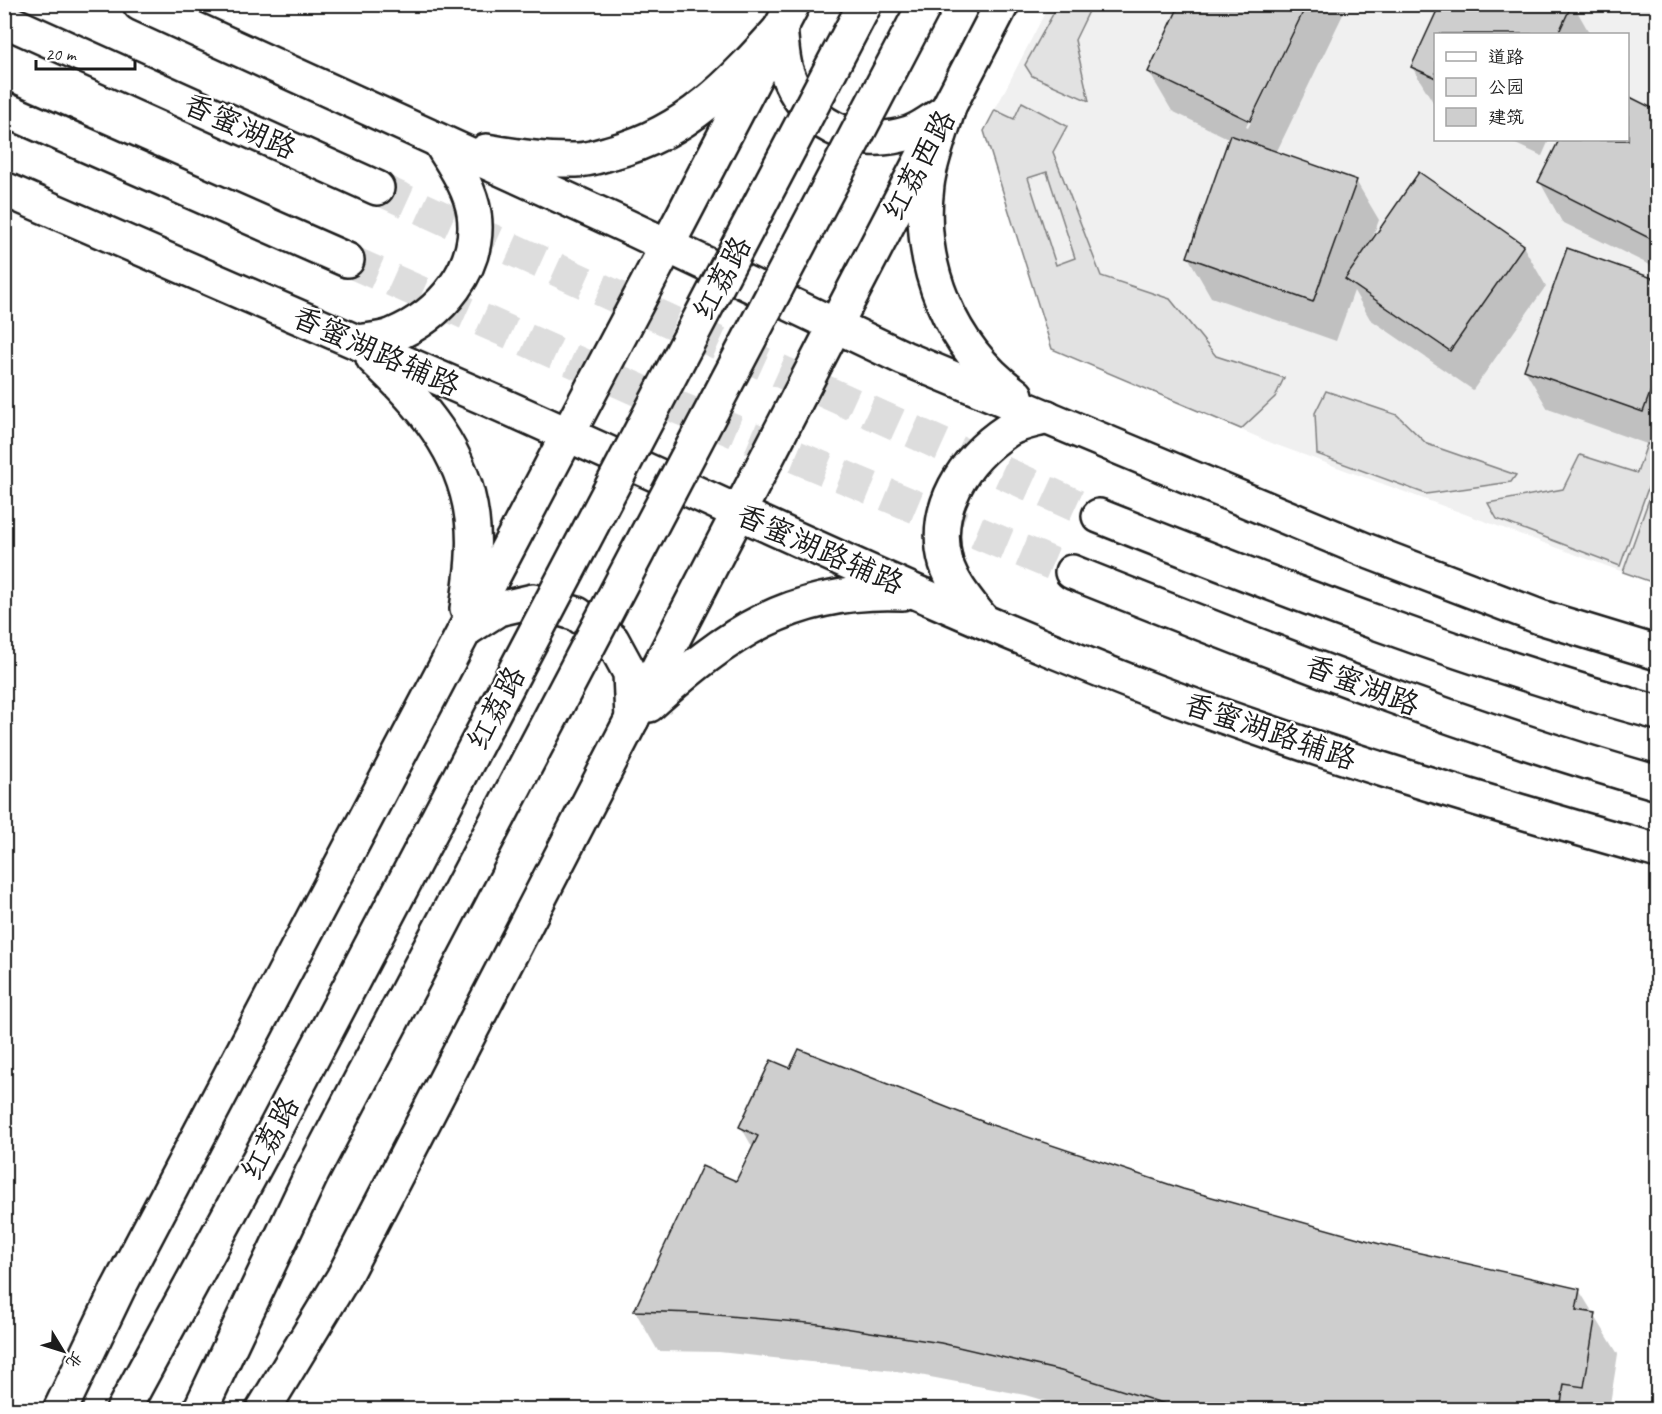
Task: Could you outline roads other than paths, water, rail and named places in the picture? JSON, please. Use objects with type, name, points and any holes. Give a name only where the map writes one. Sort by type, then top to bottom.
[{"type":"main road","points":[[140,4],[667,246],[835,326],[1047,417],[1370,552],[1540,617],[1658,653]]},
{"type":"main road","name":"红荔路","points":[[123,1410],[265,1148],[865,4]]},
{"type":"main road","name":"红荔路","points":[[200,1410],[312,1173],[925,4]]},
{"type":"main road","name":"红荔西路","points":[[835,326],[1002,4]]},
{"type":"main road","points":[[440,142],[518,156],[580,160],[636,146],[683,122],[729,86],[786,17]]},
{"type":"main road","points":[[786,17],[786,70],[802,104],[831,128],[871,140],[910,133],[948,110]]},
{"type":"main road","points":[[60,1410],[118,1289],[786,17]]},
{"type":"main road","name":"香蜜湖路","points":[[4,20],[377,188]]},
{"type":"main road","points":[[4,109],[347,260]]},
{"type":"main road","points":[[948,110],[927,185],[927,244],[938,292],[961,340],[994,379],[1047,417]]},
{"type":"main road","points":[[357,342],[391,337],[418,323],[447,298],[463,275],[472,248],[474,213],[462,179],[440,142]]},
{"type":"main road","name":"香蜜湖路辅路","points":[[4,189],[357,342],[983,621],[1153,690],[1310,746],[1488,804],[1658,851]]},
{"type":"main road","points":[[263,1410],[342,1278],[835,326]]},
{"type":"main road","points":[[357,342],[408,391],[442,434],[461,473],[472,518],[472,567],[464,631]]},
{"type":"main road","points":[[983,621],[960,592],[946,563],[942,533],[946,505],[961,473],[984,448],[1010,429],[1047,417]]},
{"type":"main road","name":"香蜜湖路","points":[[1099,516],[1281,589],[1429,641],[1658,713]]},
{"type":"main road","name":"香蜜湖路","points":[[1072,572],[1406,702],[1471,725],[1658,783]]},
{"type":"main road","points":[[632,720],[691,667],[738,633],[779,612],[822,598],[865,591],[919,593]]},
{"type":"main road","points":[[464,631],[498,609],[533,601],[578,614],[612,640],[630,673],[632,720]]},
{"type":"tunnel","points":[[377,188],[1099,516]]},
{"type":"tunnel","points":[[347,260],[679,408],[1072,572]]}]
